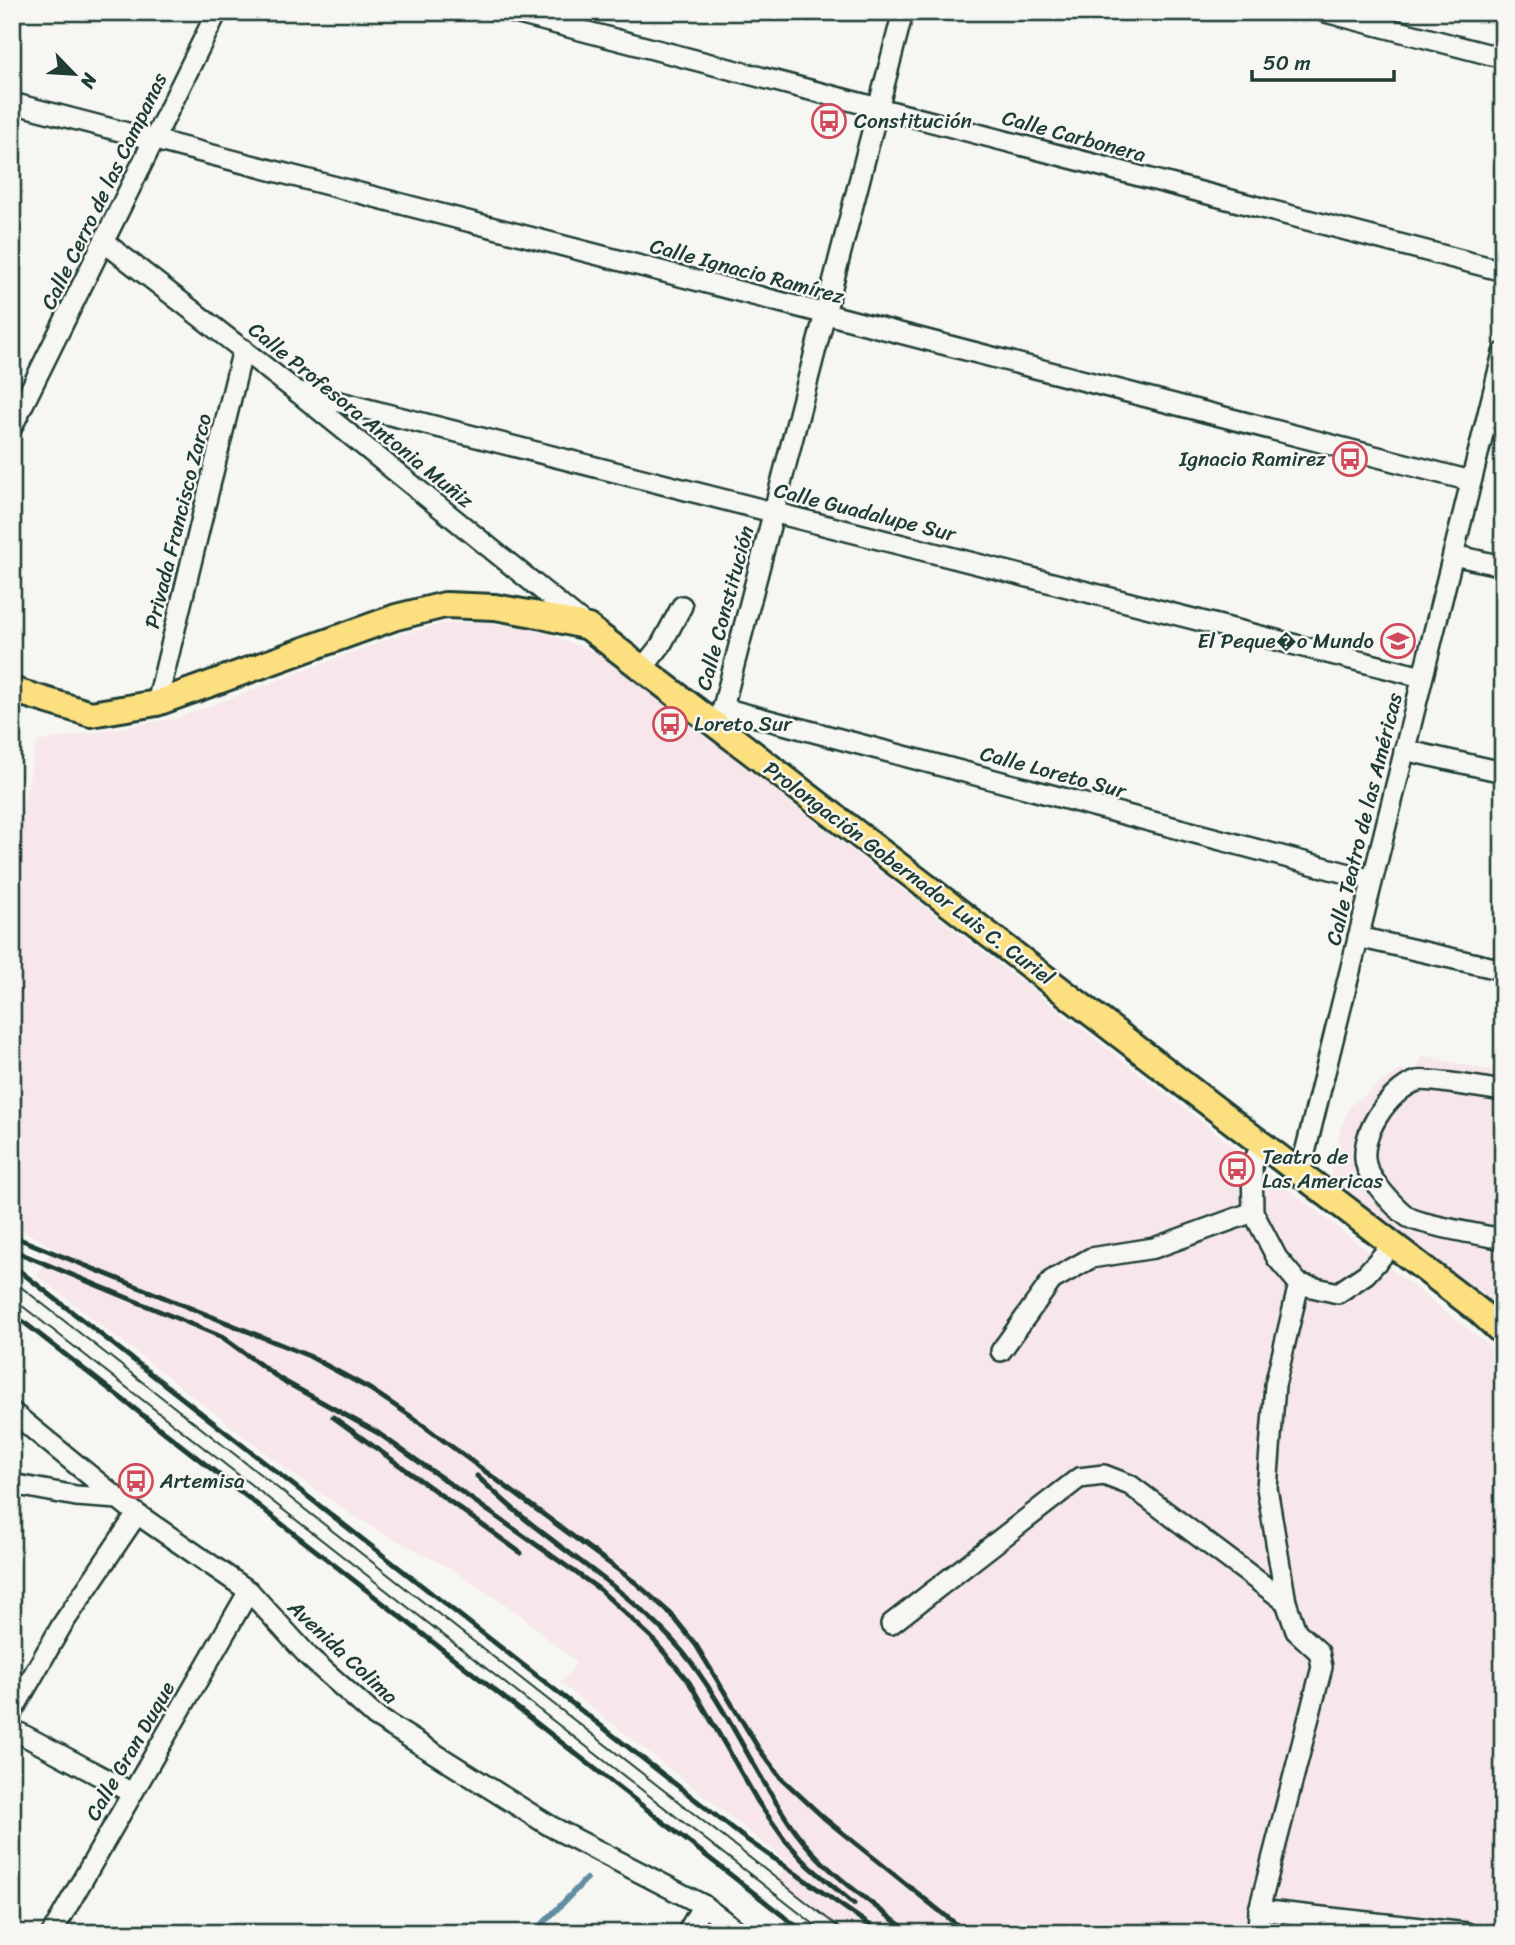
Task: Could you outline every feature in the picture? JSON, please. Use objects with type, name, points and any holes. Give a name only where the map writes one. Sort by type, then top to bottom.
[{"type":"main road","name":"Prolongación Gobernador Luis C. Curiel","points":[[12,690],[91,714],[157,704],[397,617],[445,605],[495,607],[588,627],[642,669],[721,718],[1501,1329]]},
{"type":"street","name":"Calle Cerro de las Campanas","points":[[12,428],[218,12]]},
{"type":"street","name":"Calle Carbonera","points":[[511,12],[1503,271]]},
{"type":"street","name":"Calle Constitución","points":[[721,718],[903,12]]},
{"type":"street","points":[[1325,12],[1503,58]]},
{"type":"street","name":"Calle Ignacio Ramírez","points":[[12,103],[1471,481]]},
{"type":"street","name":"Calle Profesora Antonia Muñiz","points":[[104,242],[296,391],[588,627]]},
{"type":"street","name":"Privada Francisco Zarco","points":[[157,704],[243,349]]},
{"type":"street","name":"Calle Teatro de las Américas","points":[[1300,1173],[1471,481],[1493,424],[1503,353]]},
{"type":"street","name":"Calle Guadalupe Sur","points":[[296,391],[1422,677]]},
{"type":"street","points":[[1452,555],[1503,566]]},
{"type":"street","points":[[642,669],[661,645],[682,606]]},
{"type":"street","name":"Calle Loreto Sur","points":[[721,718],[1372,880]]},
{"type":"street","points":[[1404,750],[1503,772]]},
{"type":"street","points":[[1358,937],[1503,970]]},
{"type":"street","points":[[1503,1091],[1419,1080],[1393,1096],[1376,1119],[1366,1145],[1367,1167],[1383,1193],[1410,1218],[1503,1239]]},
{"type":"street","points":[[1262,1144],[1252,1165],[1253,1212],[1277,1258],[1299,1284],[1338,1293],[1366,1274],[1393,1244]]},
{"type":"street","points":[[1001,1351],[1052,1280],[1091,1258],[1154,1248],[1253,1212]]},
{"type":"street","points":[[1258,1933],[1259,1910],[1322,1667],[1319,1652],[1296,1631],[1286,1602],[1267,1488],[1275,1385],[1299,1284]]},
{"type":"street","name":"Avenida Colima","points":[[12,1412],[137,1514],[249,1591],[309,1657],[375,1716],[550,1826],[703,1905],[740,1933]]},
{"type":"street","points":[[891,1624],[1079,1478],[1104,1475],[1130,1485],[1286,1602]]},
{"type":"street","points":[[12,1484],[86,1497],[118,1499]]},
{"type":"street","points":[[12,1712],[62,1625],[137,1514]]},
{"type":"street","name":"Calle Gran Duque","points":[[52,1933],[249,1591]]},
{"type":"street","points":[[12,1729],[132,1793]]},
{"type":"street","points":[[687,1933],[703,1905]]},
{"type":"street","points":[[1259,1910],[1467,1933]]},
{"type":"shaded area","points":[[483,622],[537,630],[599,654],[1503,1356],[1503,1933],[846,1933],[777,1879],[788,1862],[561,1683],[577,1663],[518,1613],[455,1571],[360,1520],[297,1477],[37,1275],[54,1248],[12,1224],[12,858],[37,742],[178,718],[402,634],[443,624]]},
{"type":"shaded area","points":[[1423,1056],[1503,1073],[1503,1325],[1328,1186],[1342,1124],[1351,1105],[1400,1070],[1416,1071]]},
{"type":"waterway","points":[[534,1933],[586,1879]]},
{"type":"tram line","points":[[12,1280],[846,1933]]},
{"type":"tram line","points":[[12,1298],[825,1933]]},
{"type":"railway","points":[[12,1236],[309,1356],[370,1389],[409,1415],[636,1583],[671,1614],[696,1645],[759,1749],[781,1778],[824,1818],[967,1933]]},
{"type":"railway","points":[[12,1250],[222,1337],[287,1384]]},
{"type":"railway","points":[[12,1265],[743,1837],[881,1933]]},
{"type":"railway","points":[[12,1313],[805,1933]]},
{"type":"railway","points":[[280,1379],[378,1433],[599,1589],[651,1637],[689,1682],[758,1802],[785,1840],[809,1866],[854,1904]]},
{"type":"railway","points":[[333,1417],[521,1553]]},
{"type":"railway","points":[[477,1476],[524,1518],[626,1597],[665,1632],[712,1693],[780,1809],[807,1846],[849,1886],[910,1933]]},
{"type":"place","name":"Constitución","points":[[829,121]]},
{"type":"place","name":"Ignacio Ramirez","points":[[1350,459]]},
{"type":"place","name":"El Peque�o Mundo","points":[[1398,641]]},
{"type":"place","name":"Loreto Sur","points":[[670,724]]},
{"type":"place","name":"Teatro de Las Americas","points":[[1237,1169]]},
{"type":"place","name":"Artemisa","points":[[136,1481]]}]
